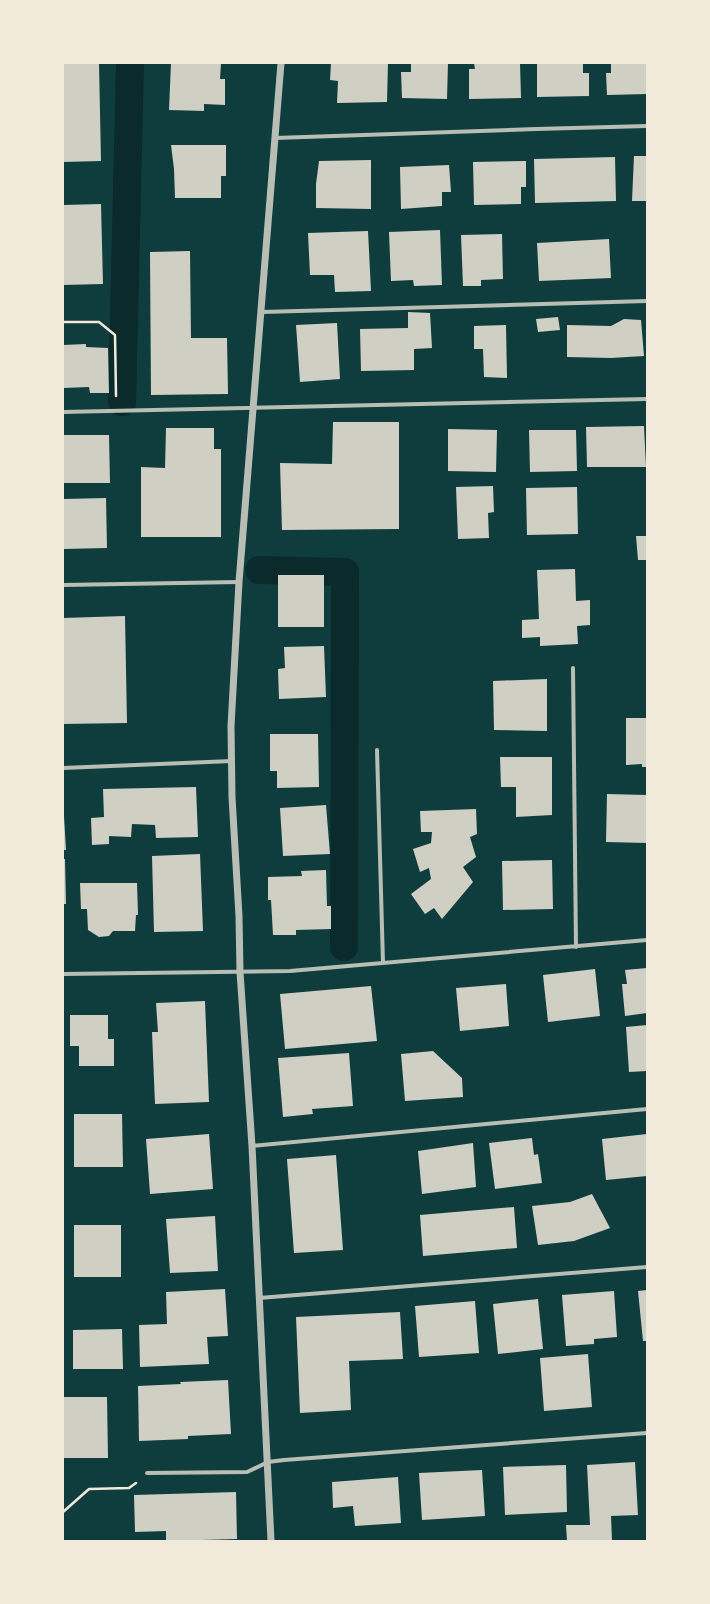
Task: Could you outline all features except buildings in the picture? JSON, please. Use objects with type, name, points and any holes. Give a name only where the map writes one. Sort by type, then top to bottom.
[{"type":"street","points":[[271,1541],[252,1146],[240,972],[239,916],[232,798],[232,726],[239,582],[281,63]]},
{"type":"street","points":[[276,138],[536,128],[647,126]]},
{"type":"street","points":[[262,312],[647,301]]},
{"type":"street","points":[[63,412],[647,399]]},
{"type":"street","points":[[63,585],[239,582]]},
{"type":"street","points":[[573,668],[576,947]]},
{"type":"street","points":[[378,750],[383,963]]},
{"type":"street","points":[[63,768],[232,761]]},
{"type":"street","points":[[63,974],[290,971],[647,940]]},
{"type":"street","points":[[252,1146],[647,1109]]},
{"type":"street","points":[[259,1298],[647,1267]]},
{"type":"street","points":[[148,1473],[247,1472],[268,1462],[647,1433]]},
{"type":"path","points":[[63,322],[99,322],[115,335],[116,410]]},
{"type":"path","points":[[63,1512],[89,1489],[129,1488],[148,1473]]},
{"type":"waterway","points":[[122,402],[130,63]]},
{"type":"waterway","points":[[259,570],[345,572],[344,947]]}]
